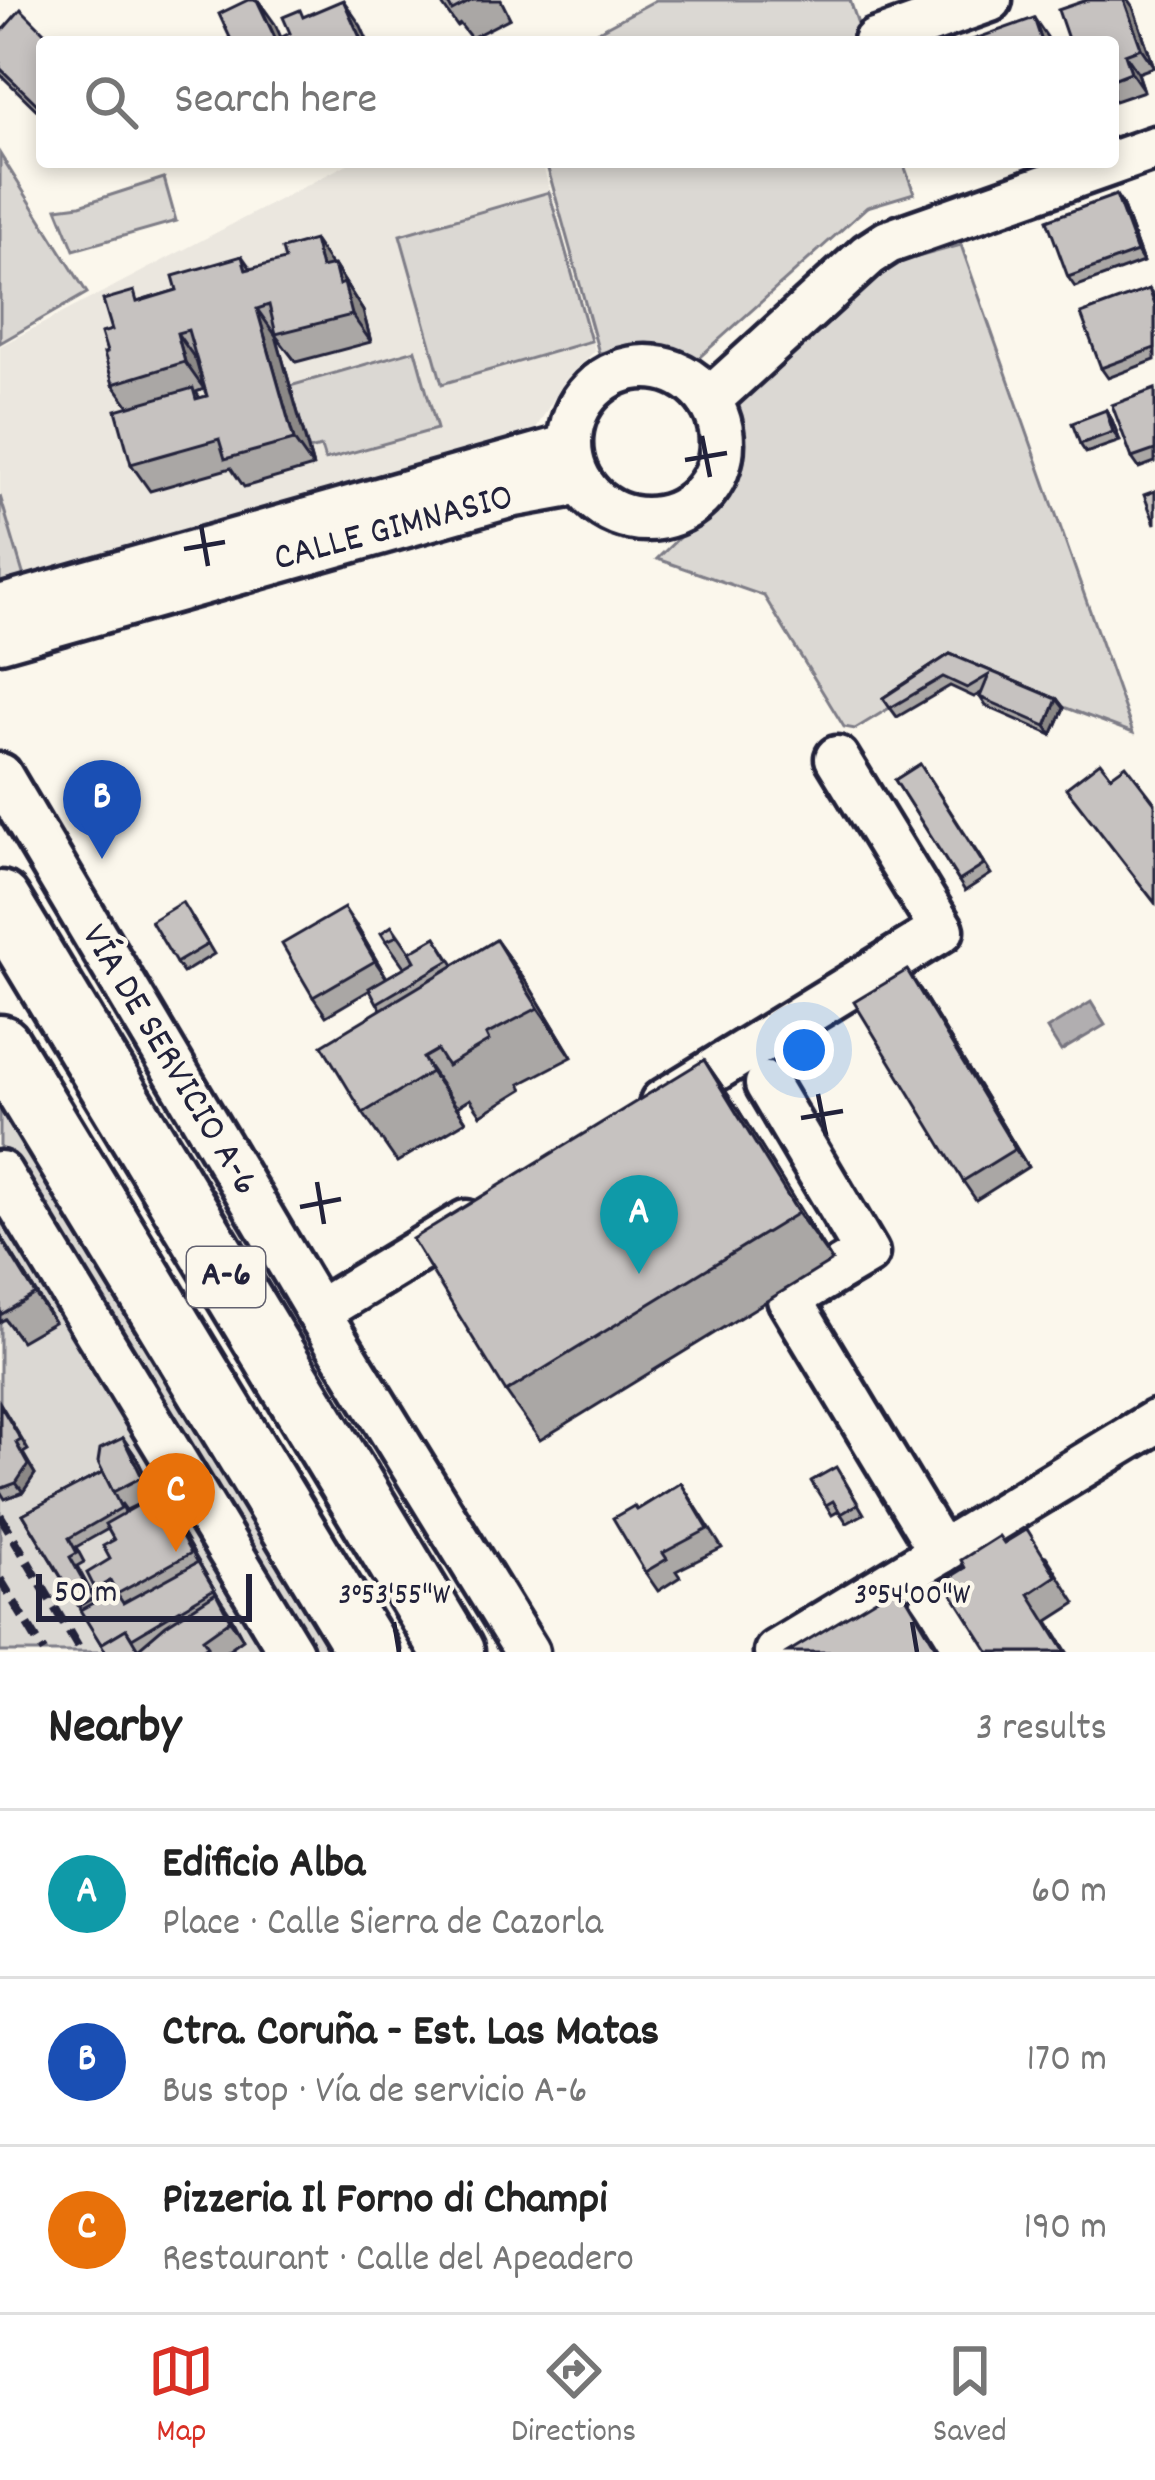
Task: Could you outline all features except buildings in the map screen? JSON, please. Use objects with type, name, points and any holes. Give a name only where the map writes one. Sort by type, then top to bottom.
[{"type":"highway","name":"A-6","points":[[0,902],[453,1652]]},
{"type":"highway","name":"A-6","points":[[0,1046],[368,1652]]},
{"type":"street","points":[[888,36],[990,0]]},
{"type":"street","points":[[1119,134],[1155,121]]},
{"type":"street","points":[[1119,161],[1155,148]]},
{"type":"street","points":[[700,390],[853,236],[880,220],[1025,168]]},
{"type":"street","points":[[700,390],[888,242],[1098,168]]},
{"type":"street","points":[[644,367],[668,370],[700,390],[720,421],[723,446],[718,470],[706,490],[688,507],[666,517],[641,520],[597,502],[575,465],[573,422],[583,400],[599,383],[621,371],[644,367]]},
{"type":"street","name":"CALLE GIMNASIO","points":[[0,608],[575,465]]},
{"type":"street","name":"CALLE GIMNASIO","points":[[0,640],[509,496],[575,465]]},
{"type":"street","points":[[631,1120],[942,931],[837,758]]},
{"type":"street","name":"VÍA DE SERVICIO A-6","points":[[7,787],[318,1312],[527,1652]]},
{"type":"street","points":[[767,1084],[867,1253],[789,1299],[940,1552]]},
{"type":"street","points":[[0,1173],[17,1231],[291,1652]]},
{"type":"street","points":[[318,1312],[509,1195]]},
{"type":"street","points":[[776,1652],[1155,1422]]},
{"type":"shaded area","points":[[656,0],[850,0],[862,36],[589,36]]},
{"type":"shaded area","points":[[0,154],[87,293],[0,343]]},
{"type":"shaded area","points":[[340,168],[544,168],[595,351],[565,380],[535,430],[24,577],[0,496],[0,346]]},
{"type":"shaded area","points":[[548,168],[905,168],[914,193],[867,207],[693,363],[646,346],[599,353]]},
{"type":"shaded area","points":[[164,178],[176,221],[74,250],[57,208]]},
{"type":"shaded area","points":[[549,192],[591,341],[442,384],[400,235]]},
{"type":"shaded area","points":[[961,245],[1133,733],[957,667],[855,729],[844,727],[764,596],[657,559],[742,465],[725,402],[881,267]]},
{"type":"shaded area","points":[[415,350],[437,429],[325,460],[321,447],[309,450],[290,386]]},
{"type":"shaded area","points":[[0,496],[24,577],[0,587]]},
{"type":"shaded area","points":[[1091,1002],[1105,1025],[1061,1051],[1047,1029]]},
{"type":"shaded area","points":[[0,1060],[382,1652],[0,1652]]},
{"type":"railway","points":[[0,1515],[81,1652]]},
{"type":"railway","points":[[0,1579],[44,1652]]},
{"type":"place","name":"Ctra. Coruña - Est. Las Matas","points":[[102,859]]},
{"type":"place","name":"Edificio Alba","points":[[639,1274]]},
{"type":"place","name":"Pizzeria Il Forno di Champi","points":[[176,1552]]}]
